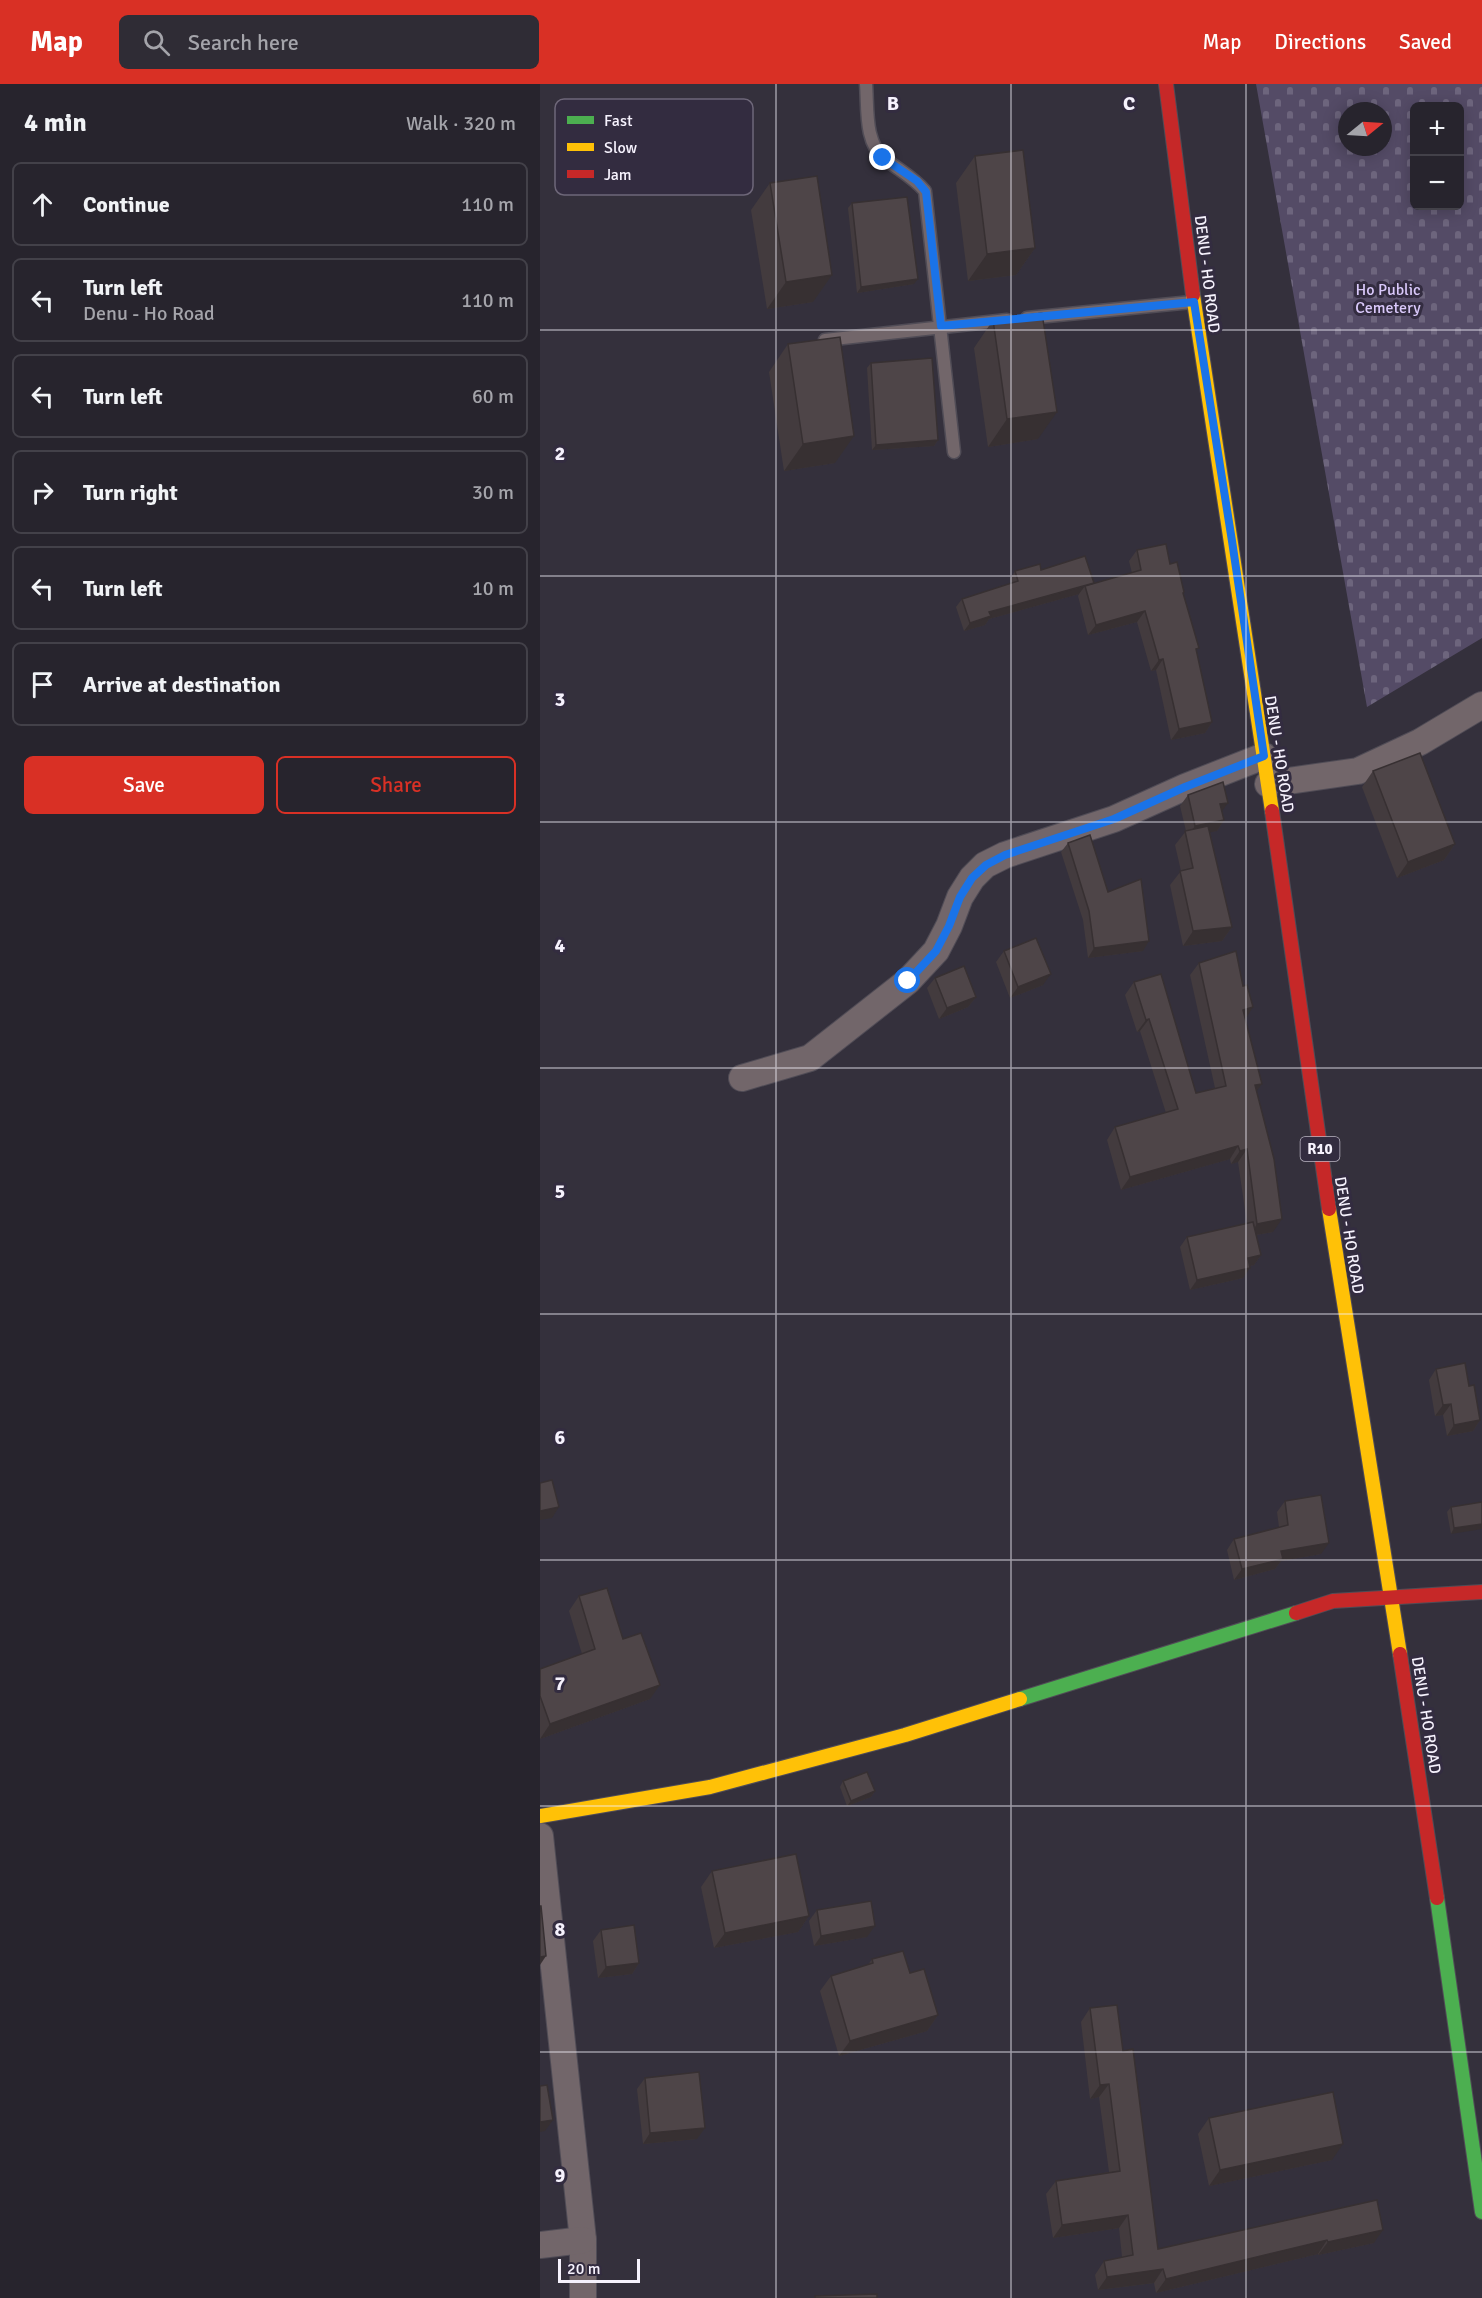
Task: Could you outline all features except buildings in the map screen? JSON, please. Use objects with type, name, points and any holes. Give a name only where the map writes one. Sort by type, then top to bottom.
[{"type":"main road","name":"DENU - HO ROAD","points":[[1166,84],[1194,302],[1264,756],[1334,1247],[1428,1831],[1482,2212]]},
{"type":"main road","points":[[540,1816],[710,1787],[905,1735],[1333,1600],[1482,1592]]},
{"type":"street","points":[[1268,784],[1358,771],[1479,713]]},
{"type":"street","points":[[742,1078],[810,1058],[908,981],[936,951],[960,897],[972,878],[986,865],[1005,855],[1114,819],[1185,787],[1264,756]]},
{"type":"street","points":[[540,1836],[583,2240],[583,2298]]},
{"type":"street","points":[[540,2245],[583,2240]]},
{"type":"lane","points":[[866,84],[871,138],[875,150],[917,181],[926,192],[954,452]]},
{"type":"lane","points":[[814,342],[941,326],[1194,302]]},
{"type":"green space","name":"Ho Public Cemetery","points":[[1256,84],[1482,84],[1482,638],[1367,707]]},
{"type":"traffic: fast","points":[[1020,1699],[1296,1613]]},
{"type":"traffic: fast","points":[[1437,1898],[1482,2212]]},
{"type":"traffic: slow","points":[[1193,295],[1272,811]]},
{"type":"traffic: slow","points":[[1329,1209],[1400,1654]]},
{"type":"traffic: slow","points":[[540,1816],[710,1787],[905,1735],[1020,1699]]},
{"type":"traffic: jam","points":[[1166,84],[1193,295]]},
{"type":"traffic: jam","points":[[1272,811],[1329,1209]]},
{"type":"traffic: jam","points":[[1296,1613],[1333,1601],[1482,1592]]},
{"type":"traffic: jam","points":[[1400,1654],[1437,1898]]},
{"type":"route","points":[[883,158],[917,181],[926,192],[941,326],[1194,302],[1264,756],[1185,787],[1114,819],[1005,855],[986,865],[972,878],[960,897],[936,951],[908,981]]}]
